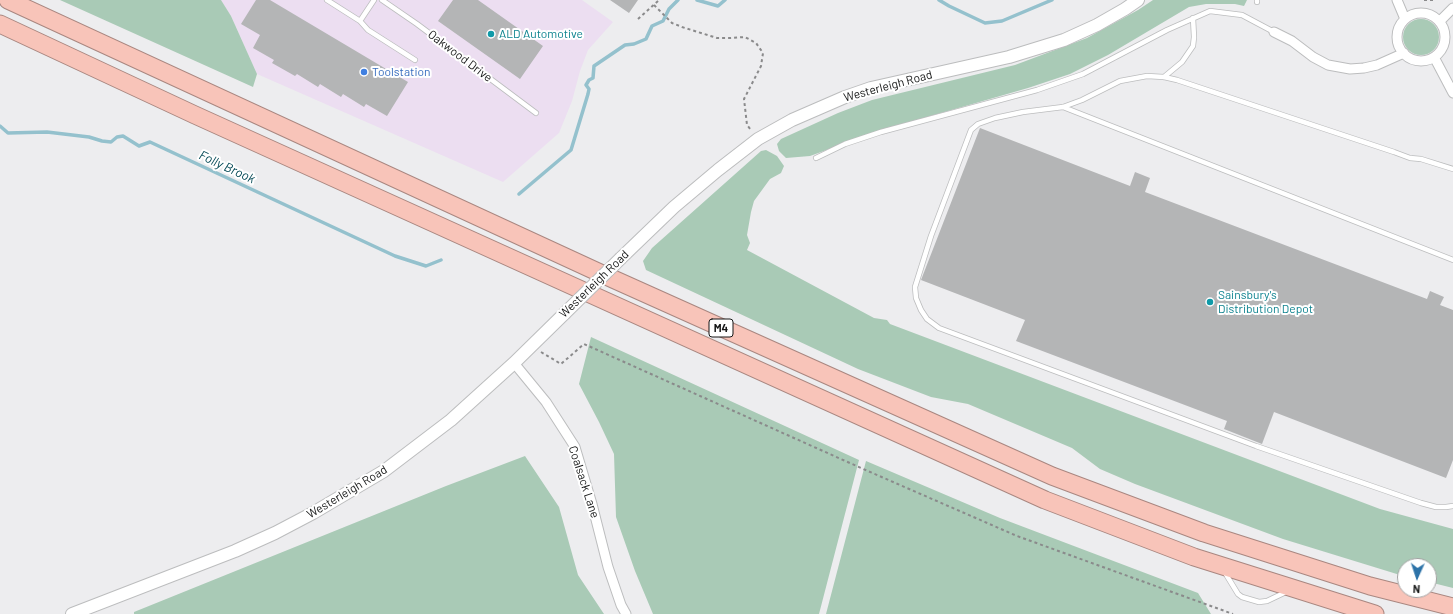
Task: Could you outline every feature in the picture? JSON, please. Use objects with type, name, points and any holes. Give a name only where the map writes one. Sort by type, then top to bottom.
[{"type":"highway","name":"M4","points":[[8,0],[613,279],[1052,476],[1204,532],[1370,586],[1453,607]]},
{"type":"highway","name":"M4","points":[[0,24],[195,115],[1045,500],[1220,566],[1375,614]]},
{"type":"street","name":"Westerleigh Road","points":[[72,614],[235,551],[275,533],[313,513],[384,471],[451,420],[532,346],[674,207],[758,139],[811,111],[858,92],[941,71],[1009,57],[1064,40],[1125,10],[1138,0]]},
{"type":"street","points":[[1398,0],[1404,19]]},
{"type":"street","points":[[1440,21],[1453,8]]},
{"type":"street","points":[[1417,13],[1428,14],[1436,17],[1440,21],[1445,33],[1445,42],[1442,49],[1434,57],[1427,60],[1411,58],[1404,53],[1399,47],[1397,38],[1400,25],[1404,19],[1417,13]]},
{"type":"street","points":[[1274,32],[1328,65],[1350,69],[1377,65],[1404,53]]},
{"type":"street","points":[[1434,57],[1453,93]]},
{"type":"street","name":"Coalsack Lane","points":[[514,363],[546,402],[575,447],[592,504],[608,568],[621,605],[626,614]]},
{"type":"lane","points":[[327,0],[360,20],[368,30],[415,60]]},
{"type":"lane","points":[[360,20],[374,0]]},
{"type":"lane","name":"Oakwood Drive","points":[[382,0],[536,112]]},
{"type":"lane","points":[[816,158],[845,144],[887,130],[1037,90],[1084,74],[1167,30],[1210,11],[1242,14],[1274,32]]},
{"type":"lane","points":[[1164,77],[1182,62],[1193,46],[1193,18]]},
{"type":"lane","points":[[1453,169],[1421,159],[1410,158],[1185,82],[1164,77],[1148,76],[1120,81],[1082,100],[1063,107],[1024,112],[995,118],[978,124],[971,130],[931,236],[915,287],[916,298],[920,310],[926,319],[939,328],[1256,446],[1421,503],[1436,507],[1453,506]]},
{"type":"lane","points":[[1063,107],[1453,260]]},
{"type":"lane","points":[[1220,566],[1238,594],[1242,597],[1263,602],[1293,589]]},
{"type":"path","points":[[638,19],[658,0]]},
{"type":"path","points":[[1424,0],[1436,0]]},
{"type":"path","points":[[654,4],[671,22],[682,27],[717,38],[745,37],[756,43],[763,53],[761,66],[744,99],[747,125],[758,139]]},
{"type":"path","points":[[532,346],[561,364],[584,344],[861,468],[1018,536],[1233,614]]},
{"type":"shaded area","points":[[221,0],[582,0],[613,22],[588,50],[580,71],[572,101],[559,133],[503,182],[257,74],[231,16]]},
{"type":"green space","points":[[60,0],[221,0],[231,16],[257,74],[253,87]]},
{"type":"green space","points":[[1153,0],[1247,0],[1244,6],[1235,4],[1206,4],[1189,7],[1108,55],[1070,74],[1028,88],[882,130],[810,156],[786,158],[779,151],[777,144],[781,139],[838,113],[872,100],[1015,65],[1087,38]]},
{"type":"green space","points":[[1425,19],[1434,24],[1438,30],[1438,44],[1434,50],[1425,55],[1417,55],[1408,50],[1404,44],[1403,33],[1408,24],[1414,20]]},
{"type":"green space","points":[[766,150],[777,156],[784,166],[781,173],[770,179],[754,201],[747,235],[750,243],[747,250],[874,318],[887,320],[890,324],[1380,509],[1453,529],[1453,588],[1437,584],[1437,558],[1397,558],[1397,574],[1283,539],[1135,484],[1100,469],[1072,448],[968,404],[931,397],[858,369],[646,270],[643,261],[652,248],[761,151]]},
{"type":"green space","points":[[591,337],[859,460],[819,614],[653,614],[635,571],[616,517],[614,454],[579,384]]},
{"type":"green space","points":[[525,456],[559,507],[578,575],[604,614],[134,614],[134,612],[446,486]]},
{"type":"green space","points":[[866,461],[1000,518],[1198,593],[1211,614],[826,614]]},
{"type":"building","points":[[256,0],[270,0],[408,82],[387,116],[366,104],[364,107],[343,94],[341,97],[320,84],[318,87],[297,74],[295,76],[272,63],[274,60],[253,48],[260,35],[241,24]]},
{"type":"building","name":"ALD Automotive","points":[[453,0],[478,0],[543,46],[520,79],[438,21]]},
{"type":"building","points":[[610,0],[638,0],[629,13]]},
{"type":"building","name":"Sainsbury's Distribution Depot","points":[[980,128],[1130,186],[1135,172],[1150,178],[1145,192],[1427,299],[1430,291],[1444,297],[1440,305],[1453,310],[1453,460],[1446,478],[1274,412],[1262,444],[1224,429],[1227,421],[1016,341],[1025,320],[921,280]]},
{"type":"waterway","name":"Folly Brook","points":[[519,194],[571,150],[588,94],[589,89],[586,85],[589,80],[593,78],[594,66],[625,45],[634,44],[646,39],[652,26],[663,21],[669,9],[678,0]]},
{"type":"waterway","name":"Folly Brook","points":[[697,0],[718,6],[725,0]]},
{"type":"waterway","name":"Folly Brook","points":[[939,0],[985,23],[1002,21],[1052,0]]},
{"type":"waterway","name":"Folly Brook","points":[[0,126],[8,133],[47,132],[89,137],[111,142],[117,137],[123,136],[139,146],[150,142],[395,256],[426,266],[441,260]]},
{"type":"place","name":"ALD Automotive","points":[[491,34]]},
{"type":"place","name":"Toolstation","points":[[364,72]]},
{"type":"place","name":"Sainsbury's Distribution Depot","points":[[1210,302]]}]
